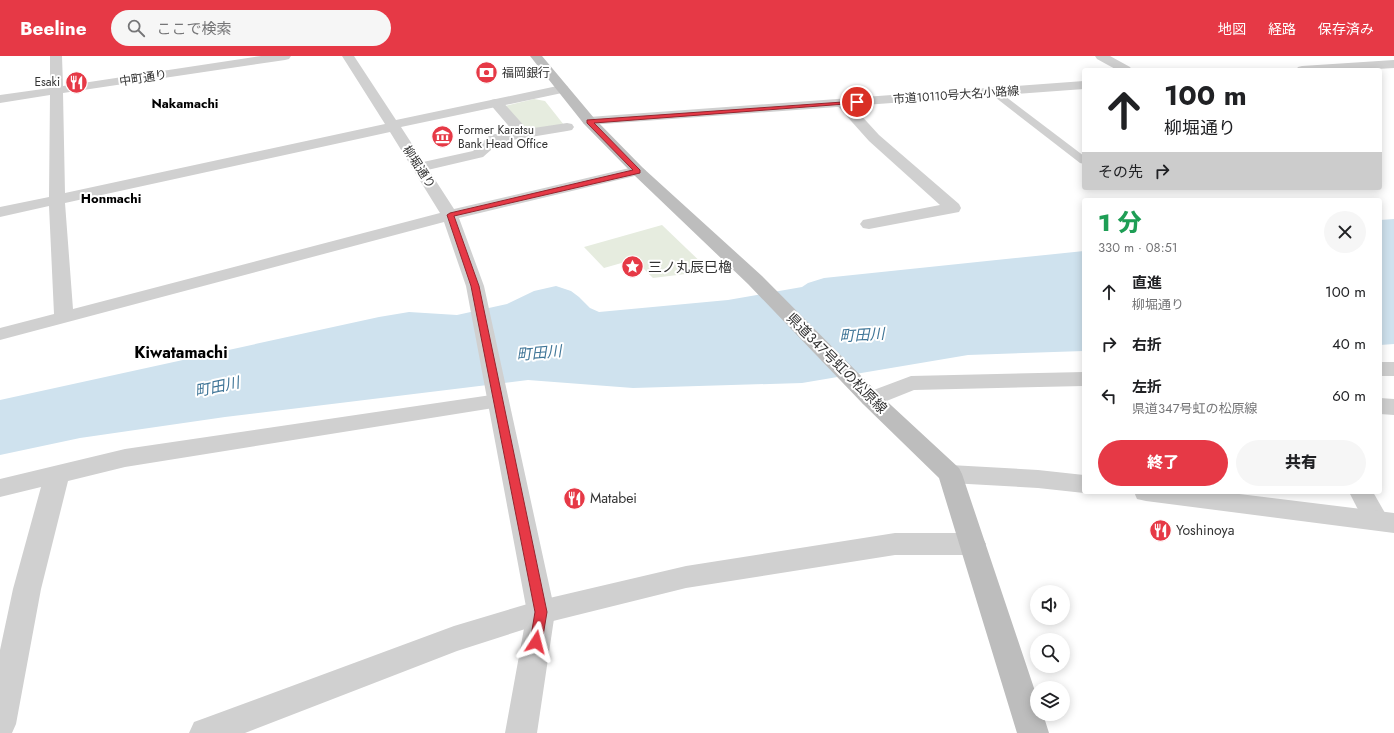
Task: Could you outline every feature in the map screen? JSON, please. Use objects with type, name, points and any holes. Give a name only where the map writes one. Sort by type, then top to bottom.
[{"type":"main road","name":"県道347号虹の松原線","points":[[536,56],[589,121],[638,171],[754,280],[865,392],[950,474],[1033,733]]},
{"type":"street","points":[[56,56],[57,200],[64,316]]},
{"type":"street","name":"中町通り","points":[[0,99],[285,56]]},
{"type":"street","name":"柳堀通り","points":[[348,56],[450,215],[475,286],[541,612]]},
{"type":"street","points":[[1101,56],[1122,68]]},
{"type":"street","points":[[1333,68],[1394,64]]},
{"type":"street","name":"市道10110号大名小路線","points":[[589,121],[842,104],[1082,85]]},
{"type":"street","points":[[0,212],[562,89]]},
{"type":"street","points":[[496,103],[523,133]]},
{"type":"street","points":[[842,104],[874,138],[953,208],[869,224]]},
{"type":"street","points":[[419,167],[478,154],[495,138],[567,127]]},
{"type":"street","points":[[0,334],[450,215],[638,171]]},
{"type":"street","points":[[1382,370],[1394,369]]},
{"type":"street","points":[[865,392],[911,383],[1082,378]]},
{"type":"street","points":[[0,488],[125,458],[498,401]]},
{"type":"street","points":[[1382,406],[1394,408]]},
{"type":"street","points":[[0,724],[27,589],[57,474]]},
{"type":"street","points":[[950,474],[1038,479],[1082,484]]},
{"type":"street","points":[[1162,494],[1385,522]]},
{"type":"street","points":[[1363,494],[1385,522]]},
{"type":"street","points":[[205,733],[454,639],[541,612],[694,576],[895,544],[973,544]]},
{"type":"street","points":[[521,733],[541,612]]},
{"type":"lane","points":[[994,92],[1082,159]]},
{"type":"shaded area","points":[[534,99],[545,101],[564,125],[527,130],[505,106]]},
{"type":"shaded area","points":[[662,225],[710,271],[653,278],[644,269],[636,272],[625,262],[604,268],[584,247]]},
{"type":"water","points":[[1394,219],[1394,344],[1382,345],[1382,220]]},
{"type":"water","name":"町田川","points":[[1082,251],[1082,351],[968,355],[802,383],[633,388],[528,380],[225,417],[80,438],[0,455],[0,400],[379,317],[409,312],[457,315],[507,304],[534,291],[556,286],[571,291],[590,308],[599,312],[728,300],[802,287],[808,283],[824,278]]},
{"type":"place","name":"福岡銀行","points":[[486,73]]},
{"type":"place","name":"Esaki","points":[[76,82]]},
{"type":"place","name":"Former Karatsu Bank Head Office","points":[[442,137]]},
{"type":"place","name":"三ノ丸辰巳櫓","points":[[632,267]]},
{"type":"place","name":"Matabei","points":[[574,498]]},
{"type":"place","name":"Yoshinoya","points":[[1160,530]]},
{"type":"district","name":"Nakamachi","points":[[185,103]]},
{"type":"district","name":"Honmachi","points":[[111,198]]},
{"type":"district","name":"Kiwatamachi","points":[[181,352]]},
{"type":"route","points":[[536,642],[541,612],[504,428],[475,286],[450,215],[638,171],[589,121],[857,102]]}]
